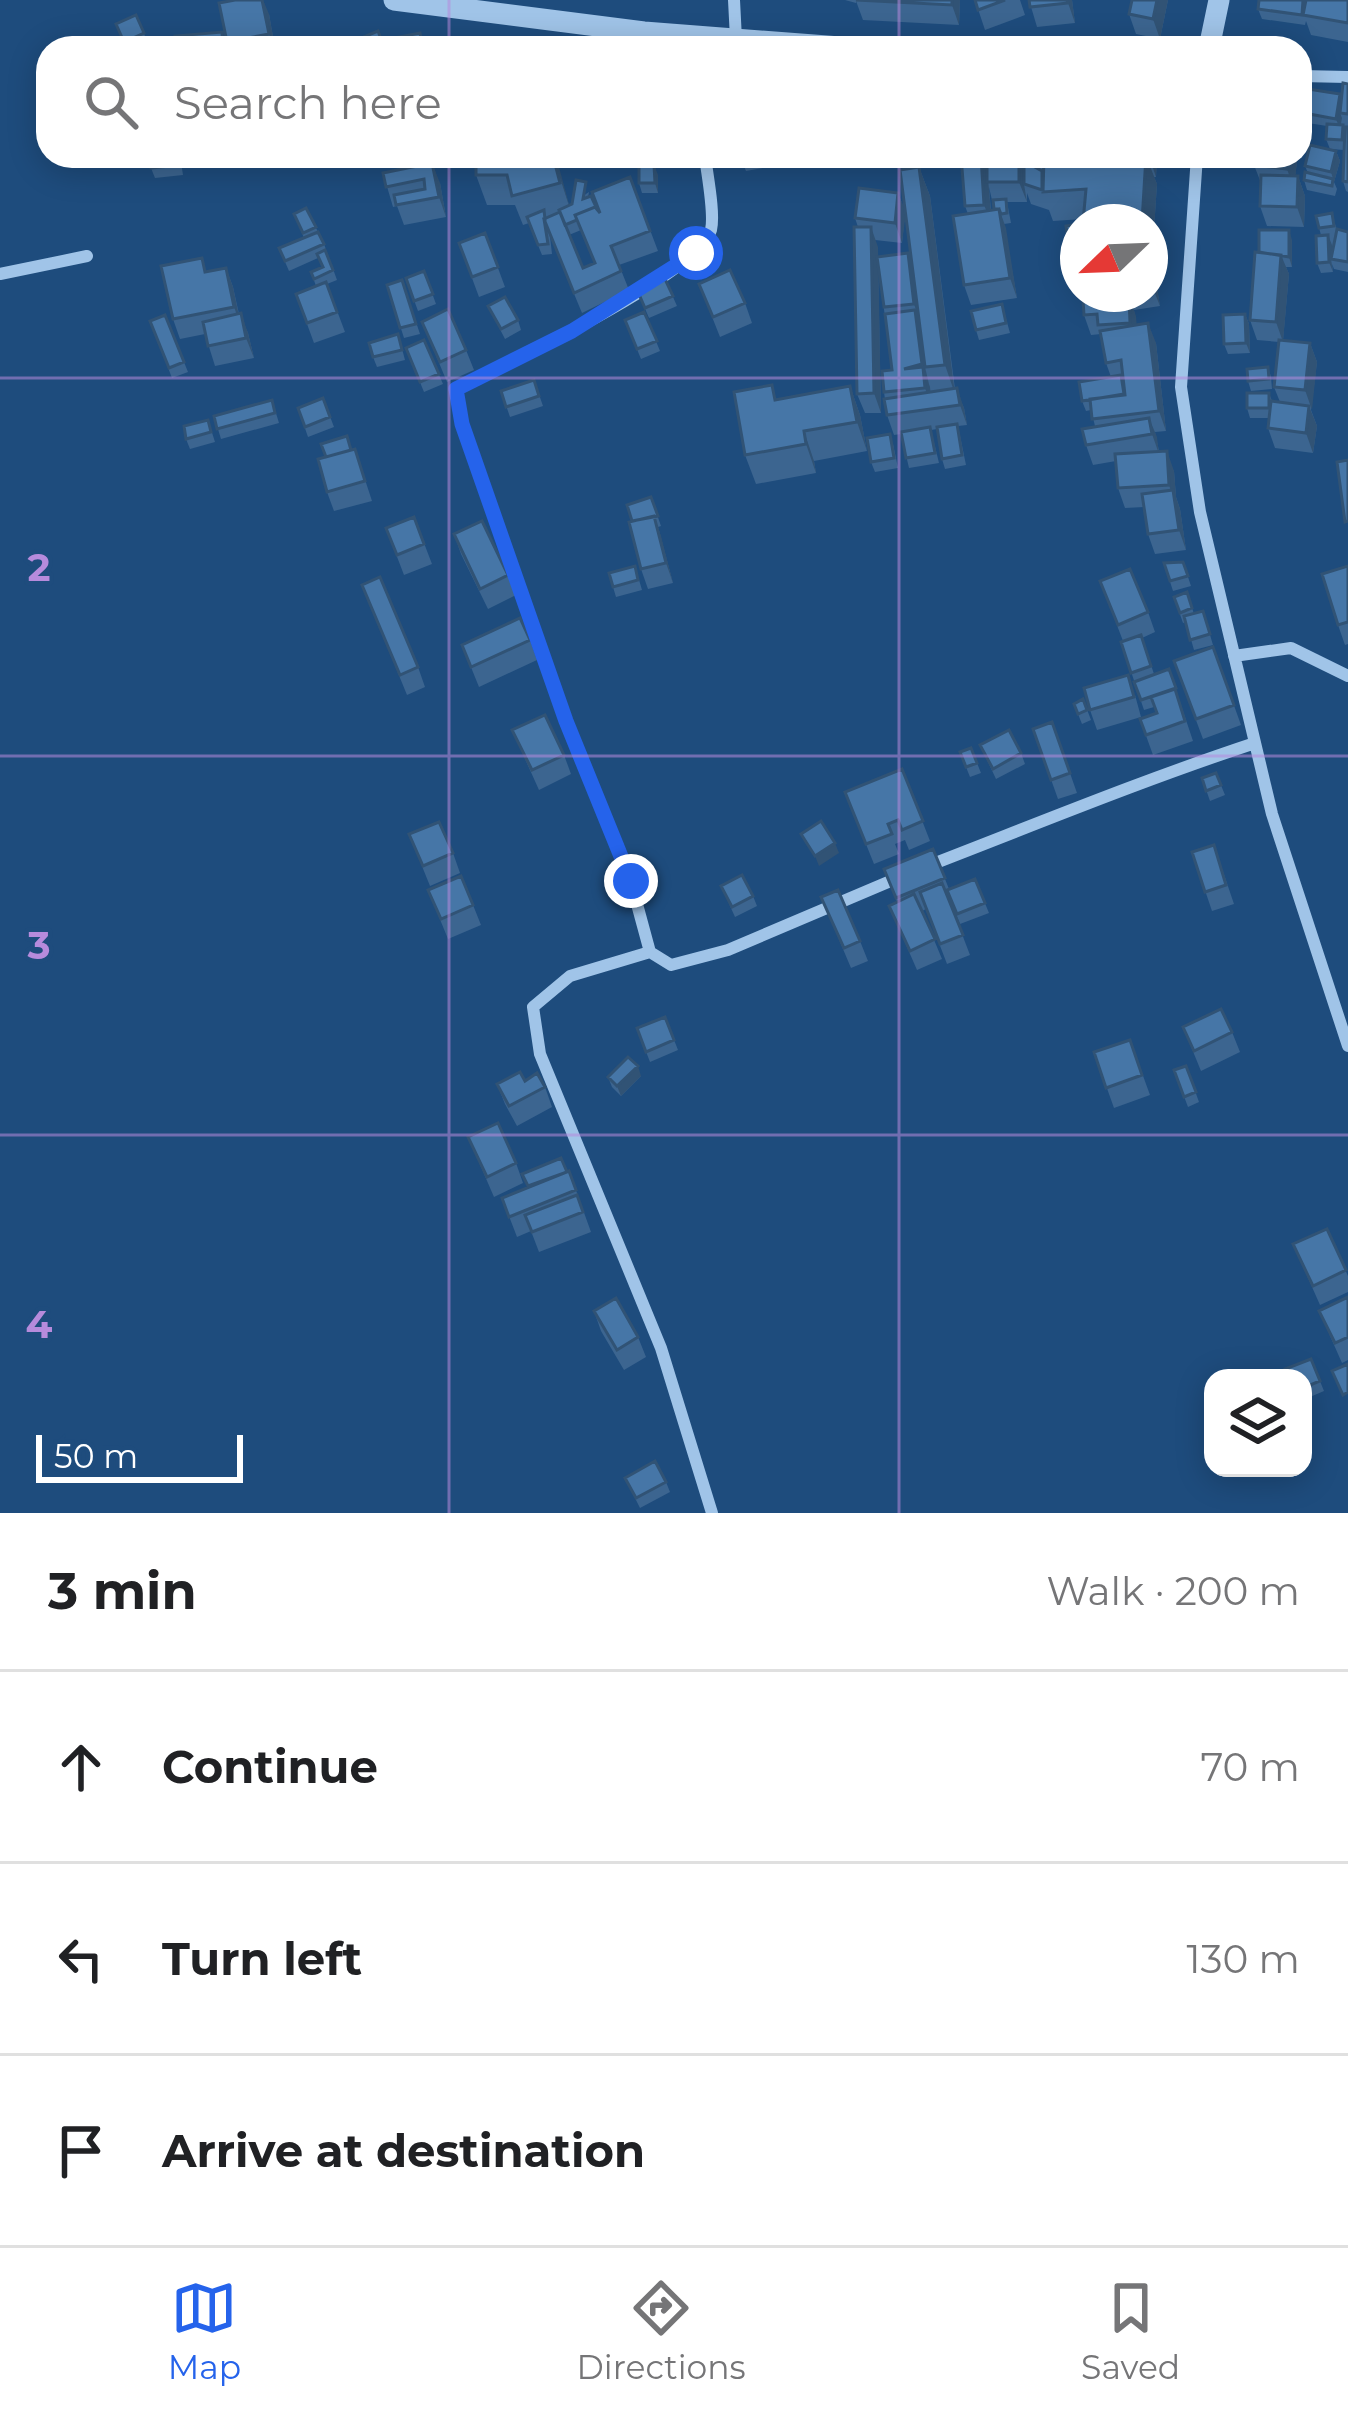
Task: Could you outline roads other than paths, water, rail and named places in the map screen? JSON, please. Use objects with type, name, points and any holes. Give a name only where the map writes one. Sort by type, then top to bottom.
[{"type":"street","points":[[394,0],[648,36]]},
{"type":"street","points":[[734,0],[736,36]]},
{"type":"street","points":[[1212,36],[1219,0]]},
{"type":"street","points":[[1312,76],[1348,77]]},
{"type":"street","points":[[706,168],[711,230],[696,253],[572,331],[456,389],[462,424],[566,721],[631,881],[650,952],[670,965],[728,950],[831,904],[1168,772],[1255,743]]},
{"type":"street","points":[[1196,168],[1181,387],[1200,512],[1272,814],[1348,1046]]},
{"type":"street","points":[[0,274],[87,256]]},
{"type":"street","points":[[1234,656],[1291,648],[1348,676]]},
{"type":"street","points":[[650,952],[570,976],[533,1007],[540,1054],[661,1348],[712,1513]]}]
